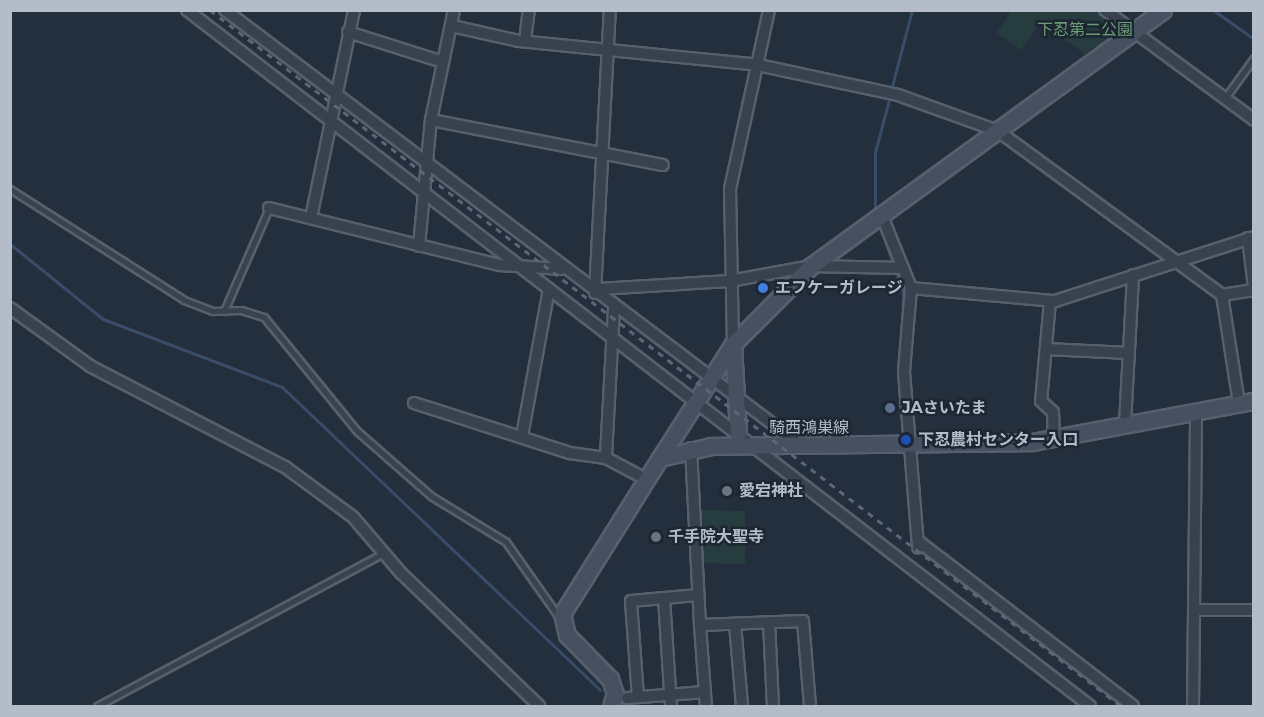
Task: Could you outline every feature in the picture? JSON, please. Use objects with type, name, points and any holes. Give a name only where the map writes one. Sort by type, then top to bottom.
[{"type":"main road","points":[[625,700],[610,679],[567,635],[561,619],[644,478],[660,458],[733,344],[811,266],[1163,10]]},
{"type":"main road","points":[[733,344],[738,434]]},
{"type":"main road","name":"騎西鴻巣線","points":[[660,458],[691,448],[910,445],[1054,438],[1246,402]]},
{"type":"street","points":[[187,10],[329,122],[1090,706]]},
{"type":"street","points":[[225,10],[426,161],[562,268],[596,291],[614,308],[736,401],[802,446]]},
{"type":"street","points":[[311,218],[329,122],[354,10]]},
{"type":"street","points":[[419,246],[430,120],[454,10]]},
{"type":"street","points":[[525,41],[529,10]]},
{"type":"street","points":[[596,291],[610,10]]},
{"type":"street","points":[[733,344],[730,189],[769,10]]},
{"type":"street","points":[[1105,10],[1254,120]]},
{"type":"street","points":[[452,26],[525,41],[758,65],[898,95],[998,131],[1222,295],[1246,402]]},
{"type":"street","points":[[348,32],[443,62]]},
{"type":"street","points":[[430,120],[602,158],[663,165]]},
{"type":"street","points":[[268,208],[500,265],[512,262],[562,268]]},
{"type":"street","points":[[882,216],[911,288],[904,372],[918,544],[1133,706]]},
{"type":"street","points":[[911,288],[1050,301],[1251,238],[1254,289],[1222,295]]},
{"type":"street","points":[[596,291],[730,281],[811,266],[903,268]]},
{"type":"street","points":[[1125,424],[1133,275]]},
{"type":"street","points":[[522,436],[549,289]]},
{"type":"street","points":[[1050,301],[1041,401],[1053,412],[1054,438]]},
{"type":"street","points":[[10,308],[90,366],[285,467],[353,516],[470,644],[539,706]]},
{"type":"street","points":[[606,458],[614,308]]},
{"type":"street","points":[[1046,349],[1129,353]]},
{"type":"street","points":[[414,403],[522,436],[606,458],[644,478]]},
{"type":"street","points":[[1193,706],[1196,410]]},
{"type":"street","points":[[691,448],[705,706]]},
{"type":"street","points":[[698,595],[631,602],[625,700],[705,692]]},
{"type":"street","points":[[664,598],[671,706]]},
{"type":"street","points":[[1194,610],[1254,610]]},
{"type":"street","points":[[700,626],[803,621],[810,706]]},
{"type":"street","points":[[769,622],[773,706]]},
{"type":"street","points":[[735,624],[742,706]]},
{"type":"lane","points":[[1224,99],[1254,58]]},
{"type":"lane","points":[[10,189],[133,272],[184,300],[224,311],[241,310],[277,327],[357,431],[431,496],[506,542],[561,619]]},
{"type":"lane","points":[[224,311],[268,208]]},
{"type":"lane","points":[[97,706],[386,551]]},
{"type":"green space","name":"下忍第二公園","points":[[1012,10],[1095,11],[1119,31],[1085,54],[1041,22],[1021,50],[996,33]]},
{"type":"green space","points":[[698,510],[745,511],[745,564],[701,563]]},
{"type":"waterway","points":[[891,90],[912,10]]},
{"type":"waterway","points":[[1213,10],[1254,39]]},
{"type":"waterway","points":[[875,213],[875,152],[890,96]]},
{"type":"waterway","points":[[879,222],[893,264]]},
{"type":"waterway","points":[[10,244],[103,319],[282,387],[600,690]]},
{"type":"waterway","points":[[895,270],[903,292],[901,394]]},
{"type":"railway","points":[[210,10],[1121,706]]},
{"type":"place","name":"エフケーガレージ","points":[[763,288]]},
{"type":"place","name":"JAさいたま","points":[[890,408]]},
{"type":"place","name":"下忍農村センター入口","points":[[906,440]]},
{"type":"place","name":"愛宕神社","points":[[727,491]]},
{"type":"place","name":"千手院大聖寺","points":[[656,537]]}]
